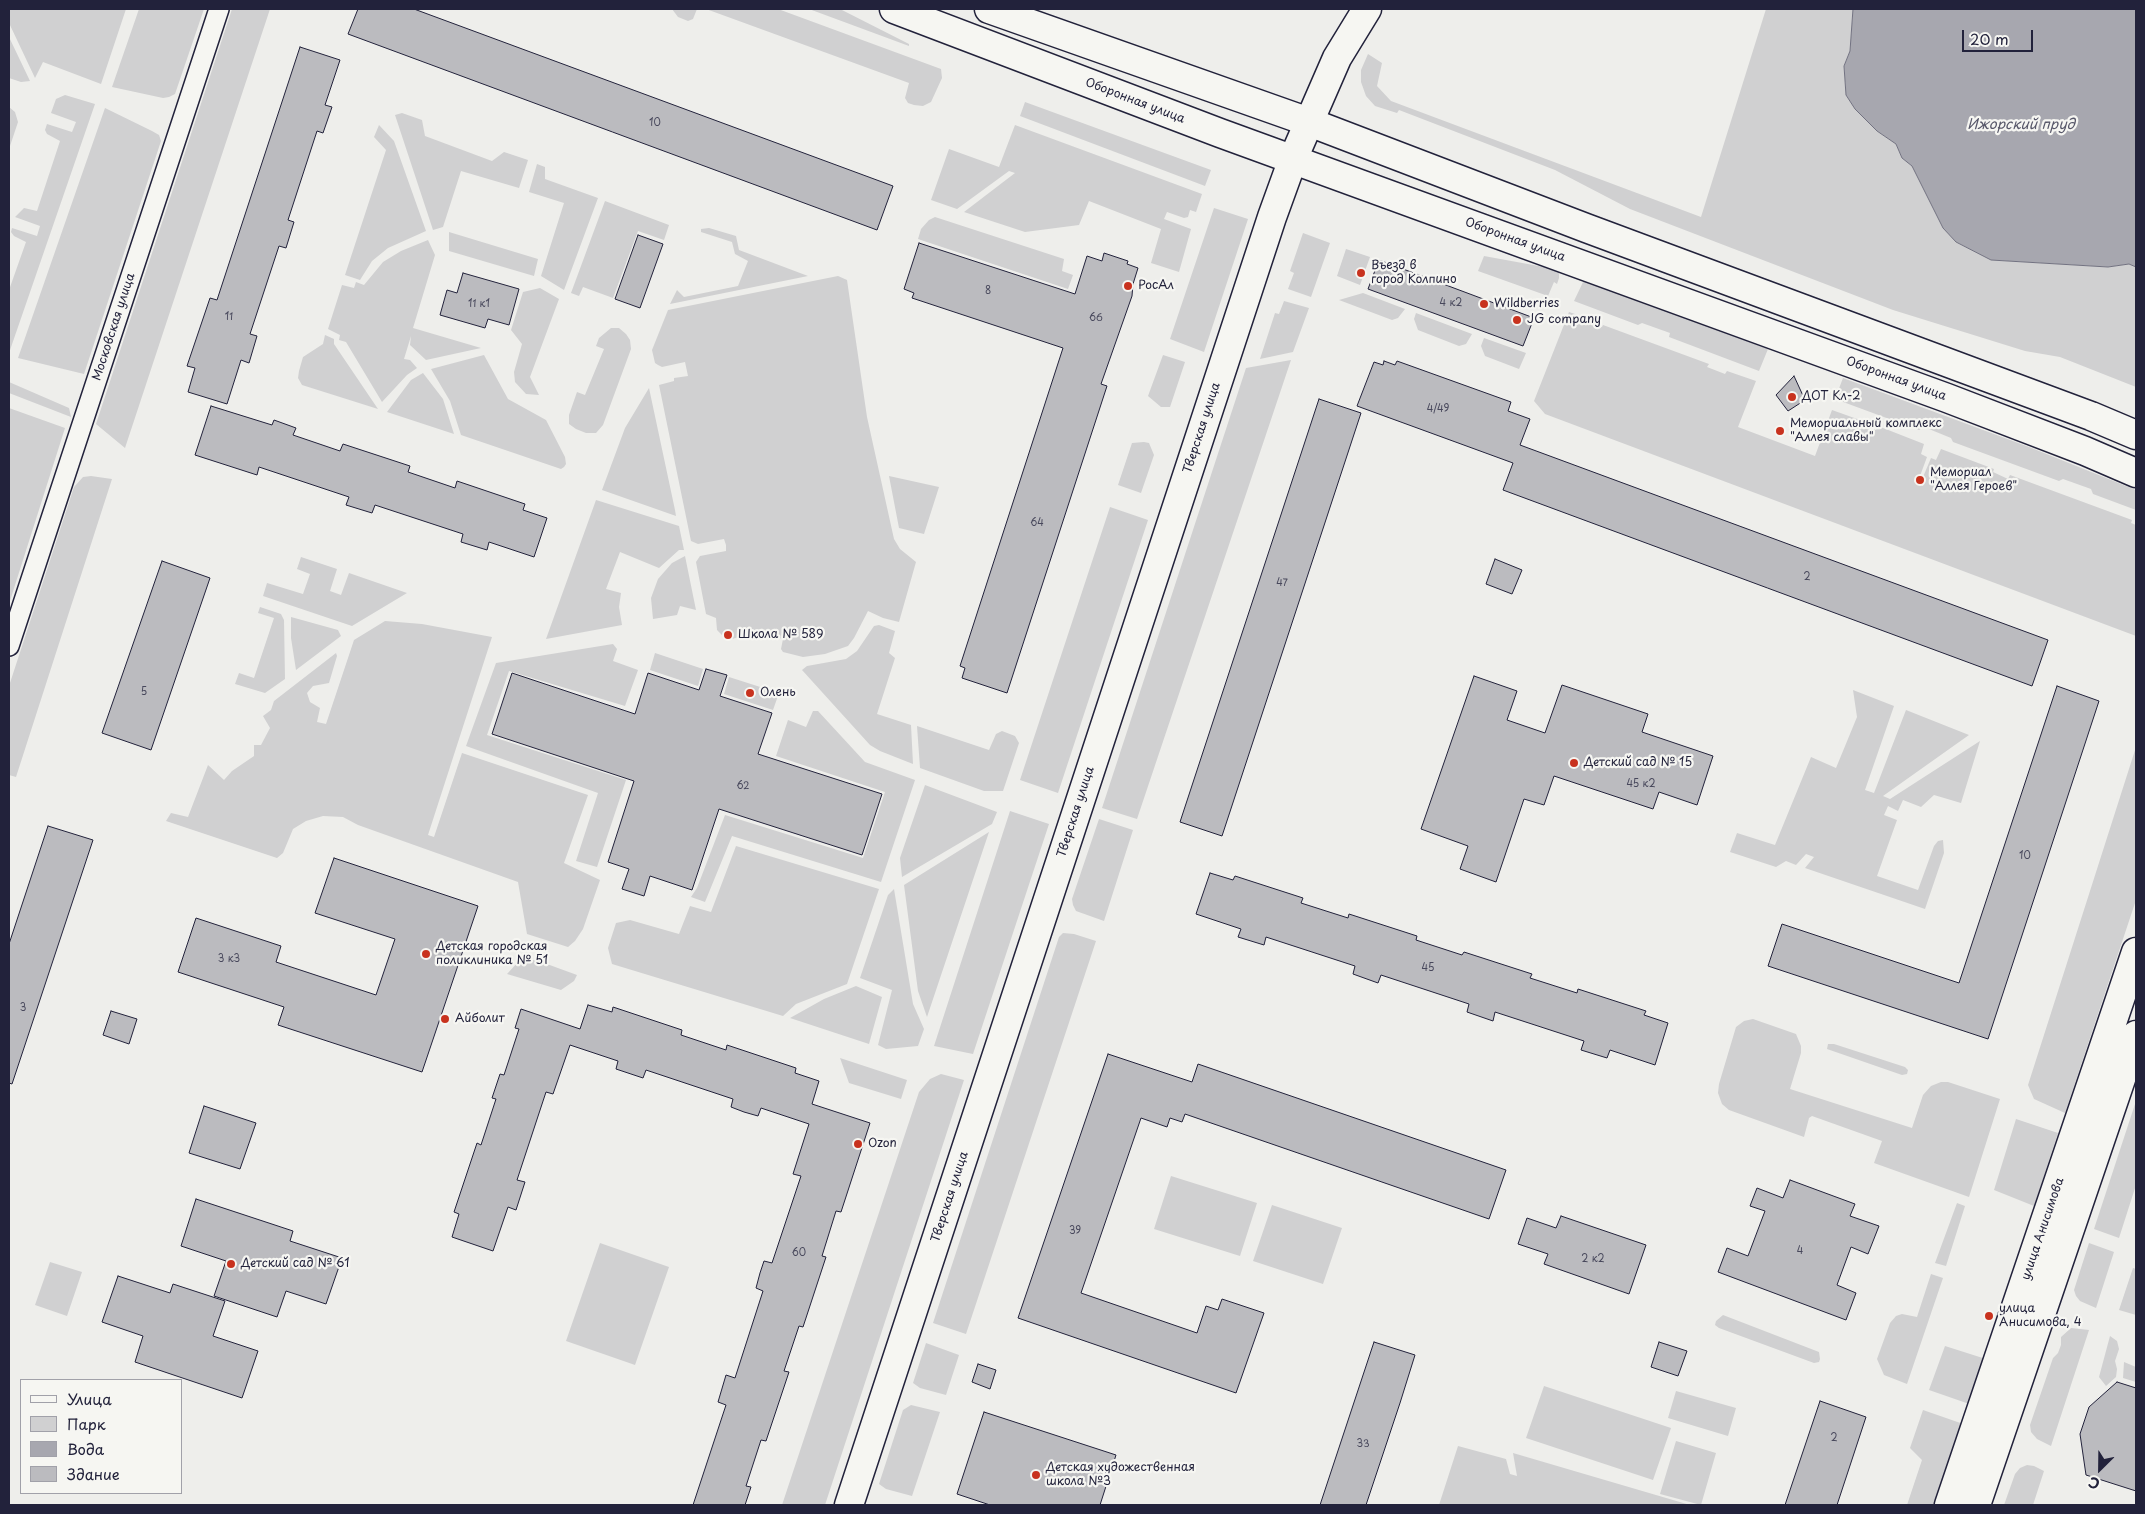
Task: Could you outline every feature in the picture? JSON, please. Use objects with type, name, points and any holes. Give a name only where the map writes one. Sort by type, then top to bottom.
[{"type":"main road","name":"Оборонная улица","points":[[894,9],[1293,159],[1947,398],[2085,451],[2136,473]]},
{"type":"main road","points":[[989,9],[1309,122],[1586,228],[2091,416],[2136,435]]},
{"type":"main road","name":"Тверская улица","points":[[849,1505],[1251,278],[1293,159],[1337,58],[1367,9]]},
{"type":"main road","name":"улица Анисимова","points":[[1949,1505],[2136,952]]},
{"type":"main road","points":[[1976,1505],[2136,1035]]},
{"type":"street","name":"Московская улица","points":[[9,646],[219,9]]},
{"type":"green space","points":[[9,9],[126,9],[101,84],[43,62],[35,78],[9,23]]},
{"type":"green space","points":[[139,9],[204,9],[175,94],[169,97],[163,98],[112,87]]},
{"type":"green space","points":[[232,9],[270,9],[125,448],[96,424]]},
{"type":"green space","points":[[672,9],[697,9],[693,19],[688,21],[678,17]]},
{"type":"green space","points":[[706,9],[778,9],[941,69],[942,78],[931,102],[923,106],[914,105],[908,103],[905,98],[909,83]]},
{"type":"green space","points":[[809,9],[840,9],[909,44],[909,46]]},
{"type":"green space","points":[[1766,9],[1853,9],[1850,51],[1844,66],[1846,95],[1855,109],[1877,131],[1896,144],[1902,158],[1912,166],[1943,228],[1956,242],[1991,260],[2108,267],[2129,264],[2136,267],[2136,387],[2060,357],[2025,351],[1893,310],[1630,209],[1555,170],[1399,110],[1397,113],[1375,106],[1366,96],[1361,82],[1361,70],[1368,54],[1382,63],[1377,86],[1391,101],[1701,217]]},
{"type":"green space","points":[[9,37],[30,81],[21,82],[9,78]]},
{"type":"green space","points":[[65,95],[95,104],[9,353],[9,290],[26,242],[14,236],[11,232],[12,228],[37,236],[40,226],[15,217],[24,208],[37,211],[60,141],[47,134],[45,130],[47,124],[72,132],[76,122],[51,113],[56,99]]},
{"type":"green space","points":[[1025,102],[1211,170],[1205,186],[1020,116]]},
{"type":"green space","points":[[9,107],[15,112],[18,122],[9,149]]},
{"type":"green space","points":[[105,108],[159,135],[161,141],[84,374],[18,358]]},
{"type":"green space","points":[[402,113],[422,120],[425,136],[492,161],[504,152],[528,160],[519,188],[461,171],[443,227],[433,230],[395,115]]},
{"type":"green space","points":[[379,125],[394,141],[426,231],[388,248],[372,261],[360,280],[345,275],[386,150],[374,137]]},
{"type":"green space","points":[[1015,125],[1202,194],[1196,212],[1190,210],[1188,217],[1184,218],[1167,212],[1164,219],[1191,229],[1179,272],[1151,263],[1161,229],[1089,201],[1079,225],[1025,232],[964,212],[1015,173],[1009,171],[957,209],[931,200],[949,149],[999,167]]},
{"type":"green space","points":[[537,164],[545,167],[545,179],[598,198],[564,290],[541,276],[564,203],[529,192]]},
{"type":"green space","points":[[605,201],[669,225],[664,240],[638,231],[613,298],[583,287],[579,296],[571,293]]},
{"type":"green space","points":[[1214,208],[1248,219],[1204,352],[1170,339]]},
{"type":"green space","points":[[935,217],[1064,259],[1062,271],[1073,275],[1068,289],[918,239],[921,229],[929,220]]},
{"type":"green space","points":[[709,228],[736,236],[739,250],[808,276],[670,304],[677,290],[684,297],[738,286],[748,261],[735,254],[732,242],[701,232],[701,229]]},
{"type":"green space","points":[[449,232],[538,259],[534,276],[449,251]]},
{"type":"green space","points":[[1303,233],[1330,243],[1311,297],[1288,289],[1294,273],[1290,271]]},
{"type":"green space","points":[[428,240],[435,255],[413,328],[481,348],[426,360],[410,345],[411,336],[404,359],[410,360],[417,368],[407,375],[382,402],[346,342],[339,340],[340,335],[328,329],[342,285],[354,288],[356,282],[364,285],[383,262],[401,251]]},
{"type":"green space","points":[[1346,249],[1370,257],[1360,285],[1337,276]]},
{"type":"green space","points":[[1484,256],[1559,270],[1557,284],[1554,282],[1548,296],[1478,271]]},
{"type":"green space","points":[[838,276],[847,280],[867,417],[894,539],[900,549],[916,562],[899,622],[883,618],[868,611],[848,646],[825,654],[803,657],[783,652],[781,649],[783,639],[747,628],[739,637],[732,639],[724,637],[717,630],[716,618],[706,614],[696,562],[700,556],[726,551],[726,545],[724,539],[698,544],[691,541],[659,385],[674,381],[674,378],[688,376],[685,362],[662,367],[655,363],[652,350],[668,310]]},
{"type":"green space","points":[[1584,280],[1768,349],[1759,371],[1669,337],[1670,333],[1642,323],[1638,325],[1574,301]]},
{"type":"green space","points":[[540,288],[559,299],[530,377],[539,395],[526,394],[515,382],[514,372],[522,344],[511,330],[523,292]]},
{"type":"green space","points":[[1363,293],[1405,309],[1398,318],[1392,320],[1339,300]]},
{"type":"green space","points":[[1284,301],[1309,308],[1293,352],[1260,359],[1275,313],[1279,314]]},
{"type":"green space","points":[[1569,312],[1587,318],[1586,322],[1602,327],[1603,325],[1709,364],[1707,367],[1725,374],[1727,371],[1756,381],[1738,427],[1815,456],[1832,410],[1860,420],[1859,424],[1876,430],[1878,426],[1924,444],[1921,454],[1927,457],[1920,476],[1917,475],[1914,482],[1923,486],[1926,479],[1923,477],[1931,458],[1936,460],[1941,449],[1994,469],[1993,472],[2008,479],[2010,475],[2132,520],[2131,523],[2136,525],[2136,636],[1545,414],[1534,401]]},
{"type":"green space","points":[[1416,313],[1472,334],[1466,344],[1459,346],[1418,330],[1414,319]]},
{"type":"green space","points":[[611,328],[619,328],[626,334],[630,340],[631,349],[603,425],[596,433],[586,433],[569,424],[569,415],[577,392],[585,395],[604,349],[596,346],[599,338]]},
{"type":"green space","points":[[325,335],[334,339],[334,344],[378,409],[302,385],[298,378],[303,357],[323,344]]},
{"type":"green space","points":[[1484,338],[1526,353],[1519,369],[1485,356],[1481,346]]},
{"type":"green space","points":[[484,355],[508,399],[546,420],[565,457],[566,464],[564,467],[561,469],[461,435],[450,401],[431,369]]},
{"type":"green space","points":[[1163,355],[1185,362],[1170,407],[1161,407],[1148,396]]},
{"type":"green space","points":[[1291,360],[1137,819],[1102,808],[1246,368]]},
{"type":"green space","points":[[423,373],[443,399],[454,434],[387,412],[411,380]]},
{"type":"green space","points":[[1843,378],[2029,447],[2136,490],[2136,510],[2093,494],[2091,489],[2063,479],[2059,481],[1953,442],[1951,438],[1924,427],[1919,430],[1835,399]]},
{"type":"green space","points":[[9,382],[69,408],[71,417],[9,393]]},
{"type":"green space","points":[[649,388],[676,516],[602,490],[625,428]]},
{"type":"green space","points":[[9,408],[65,428],[9,604]]},
{"type":"green space","points":[[1132,443],[1149,443],[1154,455],[1141,493],[1118,485]]},
{"type":"green space","points":[[91,476],[112,479],[16,777],[9,775],[9,686],[74,487],[83,477]]},
{"type":"green space","points":[[889,476],[939,487],[924,534],[899,528]]},
{"type":"green space","points":[[596,500],[679,526],[684,550],[679,550],[659,568],[620,552],[606,589],[621,593],[619,607],[622,625],[546,639]]},
{"type":"green space","points":[[1110,507],[1148,520],[1058,793],[1020,780]]},
{"type":"green space","points":[[685,556],[696,610],[680,606],[677,615],[653,619],[651,598],[658,579],[672,563]]},
{"type":"green space","points":[[301,557],[337,569],[330,591],[341,595],[349,573],[407,593],[352,626],[263,596],[267,583],[303,594],[310,574],[297,569]]},
{"type":"green space","points":[[260,607],[281,614],[284,620],[285,679],[265,693],[235,684],[239,673],[254,678],[274,618],[258,613]]},
{"type":"green space","points":[[291,617],[338,630],[341,636],[296,670],[291,638]]},
{"type":"green space","points":[[385,621],[422,624],[492,637],[428,835],[434,837],[462,753],[588,795],[564,863],[600,880],[583,929],[575,941],[568,947],[527,934],[518,882],[358,825],[343,817],[323,816],[306,821],[293,829],[283,853],[277,858],[166,821],[171,813],[188,817],[208,765],[224,780],[232,771],[254,756],[254,745],[261,745],[270,728],[263,716],[271,710],[274,701],[336,653],[337,656],[329,683],[313,686],[307,693],[310,702],[320,708],[317,722],[326,724],[354,640]]},
{"type":"green space","points":[[879,625],[895,631],[889,653],[895,658],[877,714],[911,725],[913,764],[870,745],[802,670],[807,666],[846,659],[857,651],[874,626]]},
{"type":"green space","points":[[613,644],[617,649],[613,661],[638,670],[625,706],[509,671],[487,735],[626,780],[597,867],[576,861],[598,793],[466,746],[496,663]]},
{"type":"green space","points":[[655,653],[703,669],[698,686],[650,670]]},
{"type":"green space","points":[[729,677],[779,693],[773,710],[724,694]]},
{"type":"green space","points":[[1853,690],[1894,706],[1865,790],[1874,793],[1906,710],[1969,735],[1883,796],[1890,799],[1980,741],[1961,803],[1934,795],[1921,807],[1903,800],[1898,811],[1888,806],[1884,815],[1897,820],[1877,876],[1918,890],[1934,846],[1938,841],[1943,840],[1944,853],[1925,909],[1805,868],[1814,857],[1806,854],[1796,865],[1786,861],[1776,867],[1730,852],[1737,833],[1775,845],[1811,757],[1836,768],[1857,717]]},
{"type":"green space","points":[[813,711],[818,711],[865,762],[915,780],[881,882],[732,836],[705,902],[691,897],[697,888],[725,815],[863,858],[885,792],[776,756],[788,720],[806,727]]},
{"type":"green space","points":[[917,726],[989,750],[996,734],[1002,731],[1015,736],[1019,743],[1003,791],[984,791],[920,768]]},
{"type":"green space","points":[[2136,747],[2136,900],[2065,1113],[2034,1099],[2028,1085]]},
{"type":"green space","points":[[925,785],[997,812],[992,824],[902,877],[900,858]]},
{"type":"green space","points":[[1010,811],[1049,824],[973,1054],[934,1046]]},
{"type":"green space","points":[[1099,819],[1133,830],[1104,921],[1076,911],[1072,899]]},
{"type":"green space","points":[[989,832],[927,1017],[918,991],[904,885]]},
{"type":"green space","points":[[736,846],[879,889],[847,984],[796,1004],[783,1016],[612,964],[608,948],[616,923],[630,920],[679,934],[690,906],[711,912]]},
{"type":"green space","points":[[894,889],[913,1004],[924,1029],[918,1046],[886,1049],[878,1045],[892,990],[860,978],[888,895]]},
{"type":"green space","points":[[1063,933],[1074,934],[1096,941],[966,1334],[933,1323],[1059,937]]},
{"type":"green space","points":[[536,960],[577,975],[574,981],[561,990],[507,974],[519,961]]},
{"type":"green space","points":[[856,986],[882,997],[869,1044],[790,1018],[824,999]]},
{"type":"green space","points":[[1753,1019],[1796,1034],[1801,1046],[1801,1053],[1790,1089],[1912,1128],[1923,1095],[1931,1086],[1941,1082],[1948,1082],[2000,1099],[1969,1197],[1874,1163],[1882,1141],[1812,1116],[1809,1118],[1804,1137],[1729,1110],[1722,1104],[1718,1093],[1719,1084],[1736,1027],[1744,1021]]},
{"type":"green space","points":[[1828,1044],[1834,1044],[1905,1067],[1908,1070],[1907,1074],[1902,1075],[1827,1049]]},
{"type":"green space","points":[[840,1058],[907,1080],[901,1099],[849,1083]]},
{"type":"green space","points":[[941,1074],[964,1080],[825,1505],[782,1505],[919,1092],[930,1079]]},
{"type":"green space","points":[[2136,1101],[2136,1185],[2119,1238],[2094,1229]]},
{"type":"green space","points":[[2016,1119],[2058,1133],[2034,1206],[1994,1190]]},
{"type":"green space","points":[[1171,1176],[1257,1203],[1240,1256],[1154,1229]]},
{"type":"green space","points":[[1957,1203],[1965,1206],[1946,1266],[1935,1263]]},
{"type":"green space","points":[[1272,1205],[1342,1228],[1323,1284],[1253,1261]]},
{"type":"green space","points":[[600,1243],[669,1267],[635,1365],[566,1341]]},
{"type":"green space","points":[[2089,1243],[2114,1252],[2096,1308],[2080,1301],[2074,1290]]},
{"type":"green space","points":[[50,1262],[82,1272],[67,1316],[35,1305]]},
{"type":"green space","points":[[2133,1268],[2136,1269],[2136,1315],[2119,1310]]},
{"type":"green space","points":[[1931,1274],[1943,1278],[1907,1384],[1884,1375],[1877,1359],[1890,1323],[1896,1316],[1902,1314],[1917,1317]]},
{"type":"green space","points":[[1723,1315],[1819,1352],[1819,1362],[1814,1363],[1719,1328],[1715,1325],[1716,1321]]},
{"type":"green space","points":[[2071,1328],[2089,1330],[2051,1446],[2037,1439],[2031,1432],[2030,1425],[2053,1358],[2058,1353],[2061,1345],[2061,1337]]},
{"type":"green space","points":[[2110,1336],[2117,1341],[2119,1349],[2115,1361],[2116,1377],[2106,1386],[2099,1377]]},
{"type":"green space","points":[[926,1343],[959,1355],[946,1395],[920,1388],[913,1383]]},
{"type":"green space","points":[[1945,1346],[1989,1360],[1975,1406],[1929,1390]]},
{"type":"green space","points":[[2124,1362],[2136,1367],[2136,1382],[2123,1378]]},
{"type":"green space","points":[[1544,1386],[1671,1428],[1653,1480],[1526,1438]]},
{"type":"green space","points":[[1676,1391],[1736,1408],[1728,1436],[1668,1418]]},
{"type":"green space","points":[[911,1405],[940,1412],[912,1496],[886,1489],[879,1484],[903,1410]]},
{"type":"green space","points":[[1923,1410],[1969,1426],[1943,1505],[1907,1505],[1922,1460],[1910,1448]]},
{"type":"green space","points":[[1676,1441],[1716,1453],[1701,1505],[1660,1494]]},
{"type":"green space","points":[[1458,1446],[1506,1459],[1510,1474],[1517,1476],[1513,1453],[1690,1505],[1439,1505]]},
{"type":"green space","points":[[2027,1465],[2044,1471],[2033,1505],[2004,1505],[2015,1474],[2020,1468]]},
{"type":"water","name":"Ижорский пруд","points":[[1853,9],[2136,9],[2136,267],[2129,264],[2108,267],[1991,260],[1956,242],[1943,228],[1912,166],[1902,158],[1896,144],[1877,131],[1855,109],[1846,95],[1844,66],[1850,51]]},
{"type":"building","points":[[358,9],[414,9],[893,186],[877,230],[348,34]]},
{"type":"building","points":[[300,47],[340,60],[325,105],[332,107],[323,133],[317,131],[288,220],[294,222],[286,248],[279,246],[250,334],[257,336],[249,363],[241,360],[227,404],[188,392],[195,368],[187,366],[210,298],[217,300]]},
{"type":"building","points":[[638,235],[663,244],[640,308],[615,299]]},
{"type":"building","points":[[919,243],[1075,294],[1087,256],[1102,261],[1104,253],[1128,261],[1127,264],[1138,268],[1133,284],[1132,296],[1101,384],[1107,386],[1007,693],[962,678],[965,668],[960,666],[1063,348],[912,298],[914,293],[904,289]]},
{"type":"building","points":[[1379,260],[1534,318],[1523,346],[1368,289]]},
{"type":"building","points":[[463,273],[519,289],[509,325],[488,319],[485,328],[440,315],[447,290],[457,293]]},
{"type":"building","points":[[1384,361],[1395,365],[1397,361],[1511,402],[1508,411],[1530,419],[1520,445],[2048,640],[2032,686],[1503,490],[1513,463],[1357,406],[1374,362],[1383,365]]},
{"type":"building","name":"ДОТ Кл-2","points":[[1794,376],[1805,400],[1788,411],[1776,395]]},
{"type":"building","points":[[1319,399],[1361,413],[1222,836],[1180,822]]},
{"type":"building","points":[[211,406],[272,425],[274,420],[296,428],[293,435],[340,451],[343,444],[410,466],[408,472],[455,488],[457,481],[525,504],[523,510],[547,518],[534,557],[489,542],[487,550],[461,542],[463,534],[375,505],[372,513],[346,505],[349,497],[259,467],[257,475],[195,455]]},
{"type":"building","points":[[1495,559],[1522,570],[1512,594],[1486,584]]},
{"type":"building","points":[[162,561],[210,578],[151,750],[102,733]]},
{"type":"building","points":[[706,669],[727,675],[720,696],[772,713],[758,754],[882,794],[862,855],[719,809],[692,890],[650,876],[644,896],[622,889],[629,869],[608,862],[634,781],[492,734],[512,673],[635,714],[648,673],[699,690]]},
{"type":"building","points":[[1474,676],[1517,691],[1507,720],[1545,733],[1562,685],[1648,714],[1642,732],[1713,756],[1697,805],[1659,792],[1653,809],[1554,776],[1544,805],[1524,799],[1496,882],[1460,869],[1468,846],[1421,829]]},
{"type":"building","points":[[2057,686],[2099,701],[1988,1039],[1768,966],[1782,924],[1959,983]]},
{"type":"building","points":[[48,826],[93,840],[12,1084],[9,1083],[9,944]]},
{"type":"building","name":"Детская городская поликлиника № 51","points":[[334,858],[478,906],[422,1072],[278,1025],[284,1007],[178,972],[196,918],[281,946],[276,962],[376,995],[395,939],[315,913]]},
{"type":"building","points":[[1210,873],[1233,880],[1235,876],[1303,898],[1301,903],[1348,918],[1349,914],[1417,936],[1416,940],[1462,955],[1464,952],[1532,974],[1530,978],[1577,993],[1578,989],[1646,1011],[1644,1015],[1668,1023],[1655,1065],[1610,1050],[1607,1058],[1581,1050],[1584,1041],[1495,1012],[1493,1021],[1467,1012],[1469,1004],[1381,975],[1378,983],[1353,974],[1355,966],[1266,937],[1264,945],[1238,937],[1241,929],[1196,914]]},
{"type":"building","points":[[588,1005],[612,1012],[613,1007],[682,1030],[681,1035],[726,1050],[727,1045],[796,1068],[795,1073],[819,1081],[812,1104],[870,1123],[841,1212],[836,1211],[822,1256],[826,1257],[803,1327],[799,1326],[784,1371],[789,1372],[766,1441],[761,1440],[746,1486],[751,1487],[745,1505],[693,1505],[726,1405],[718,1402],[726,1375],[735,1378],[763,1291],[756,1288],[760,1273],[764,1261],[772,1263],[801,1176],[793,1174],[809,1124],[761,1108],[758,1116],[744,1112],[731,1107],[733,1099],[646,1070],[643,1078],[616,1069],[618,1061],[570,1045],[553,1094],[546,1092],[517,1180],[525,1182],[516,1210],[508,1207],[493,1251],[452,1237],[459,1214],[454,1212],[477,1143],[481,1145],[496,1099],[492,1098],[500,1074],[504,1075],[519,1029],[515,1028],[521,1009],[580,1029]]},
{"type":"building","points":[[111,1011],[137,1019],[129,1044],[103,1035]]},
{"type":"building","points":[[1108,1054],[1192,1082],[1198,1064],[1506,1170],[1489,1219],[1185,1114],[1182,1122],[1170,1118],[1167,1127],[1141,1118],[1081,1293],[1197,1333],[1206,1306],[1218,1310],[1222,1299],[1264,1313],[1236,1393],[1018,1318]]},
{"type":"building","points":[[204,1106],[256,1123],[240,1169],[189,1153]]},
{"type":"building","points":[[1790,1180],[1855,1204],[1850,1216],[1879,1226],[1868,1254],[1851,1247],[1837,1285],[1856,1293],[1846,1320],[1718,1272],[1727,1248],[1748,1256],[1765,1211],[1750,1206],[1757,1188],[1783,1198]]},
{"type":"building","points":[[196,1199],[293,1231],[290,1241],[342,1258],[326,1304],[286,1291],[277,1317],[214,1296],[226,1261],[181,1246]]},
{"type":"building","points":[[1561,1216],[1646,1245],[1629,1294],[1544,1264],[1548,1254],[1518,1244],[1527,1218],[1556,1228]]},
{"type":"building","points":[[118,1276],[170,1293],[173,1284],[225,1301],[213,1336],[258,1351],[242,1398],[135,1362],[143,1336],[102,1322]]},
{"type":"building","points":[[1374,1342],[1415,1355],[1400,1403],[1366,1505],[1320,1505]]},
{"type":"building","points":[[1659,1342],[1687,1351],[1678,1376],[1651,1367]]},
{"type":"building","points":[[978,1364],[996,1370],[990,1389],[972,1382]]},
{"type":"building","points":[[2117,1382],[2136,1388],[2136,1491],[2086,1475],[2080,1434],[2089,1407]]},
{"type":"building","points":[[1820,1401],[1866,1417],[1837,1505],[1785,1505]]},
{"type":"building","name":"Детская художественная школа №3","points":[[984,1412],[1116,1455],[1100,1505],[990,1505],[957,1494]]},
{"type":"place","name":"Въезд в город Колпино","points":[[1361,273]]},
{"type":"place","name":"РосАл","points":[[1128,286]]},
{"type":"place","name":"Wildberries","points":[[1484,304]]},
{"type":"place","name":"JG company","points":[[1517,320]]},
{"type":"place","name":"ДОТ Кл-2","points":[[1792,397]]},
{"type":"place","name":"Мемориальный комплекс \"Аллея славы\"","points":[[1780,431]]},
{"type":"place","name":"Мемориал \"Аллея Героев\"","points":[[1920,480]]},
{"type":"place","name":"Школа № 589","points":[[728,635]]},
{"type":"place","name":"Олень","points":[[750,693]]},
{"type":"place","name":"Детский сад № 15","points":[[1574,763]]},
{"type":"place","name":"Детская городская поликлиника № 51","points":[[426,954]]},
{"type":"place","name":"Айболит","points":[[445,1019]]},
{"type":"place","name":"Ozon","points":[[858,1144]]},
{"type":"place","name":"Детский сад № 61","points":[[231,1264]]},
{"type":"place","name":"улица Анисимова, 4","points":[[1989,1316]]},
{"type":"place","name":"Детская художественная школа №3","points":[[1036,1475]]}]
